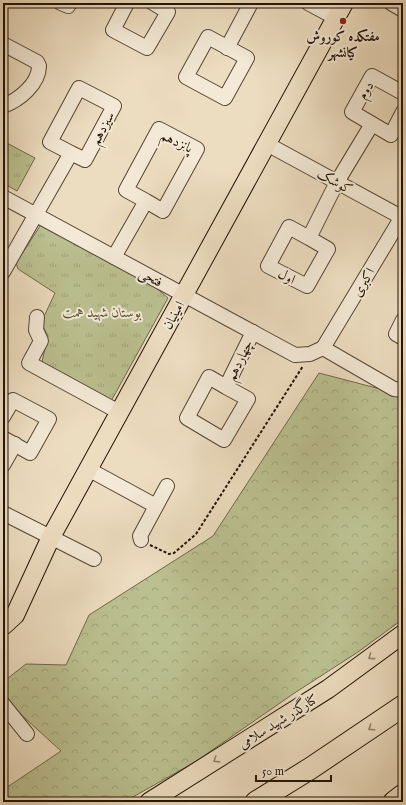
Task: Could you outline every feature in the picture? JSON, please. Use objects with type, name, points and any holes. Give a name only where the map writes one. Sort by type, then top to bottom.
[{"type":"highway","points":[[256,802],[311,768],[403,706]]},
{"type":"highway","points":[[394,802],[403,795]]},
{"type":"main road","name":"امینیان","points":[[3,626],[15,615],[51,537],[340,10]]},
{"type":"main road","name":"کنارگذر شهید سلامی","points":[[150,802],[328,689],[403,634]]},
{"type":"street","points":[[62,3],[68,6],[70,3]]},
{"type":"street","points":[[127,3],[113,30],[147,48],[168,12],[153,3]]},
{"type":"street","points":[[227,48],[251,3]]},
{"type":"street","points":[[308,3],[340,10]]},
{"type":"street","points":[[391,3],[403,10]]},
{"type":"street","points":[[208,37],[227,48],[247,58],[225,98],[186,77],[208,37]]},
{"type":"street","points":[[3,44],[37,62],[39,69],[25,93],[13,102],[3,106]]},
{"type":"street","name":"دوم","points":[[403,92],[372,76],[352,112],[391,135],[403,112]]},
{"type":"street","name":"سیزدهم","points":[[79,88],[114,106],[85,160],[71,153],[50,142],[79,88]]},
{"type":"street","points":[[309,238],[337,182],[372,124]]},
{"type":"street","name":"پانزدهم","points":[[159,129],[197,149],[163,211],[146,201],[126,190],[159,129]]},
{"type":"street","name":"کوشک","points":[[267,144],[403,217]]},
{"type":"street","name":"سیزدهم","points":[[3,272],[71,153]]},
{"type":"street","name":"فتحی","points":[[3,197],[295,355],[317,351]]},
{"type":"street","points":[[114,257],[146,201]]},
{"type":"street","name":"اکبری","points":[[317,351],[403,217]]},
{"type":"street","points":[[37,317],[36,330],[40,341],[29,363],[119,412]]},
{"type":"street","points":[[403,320],[396,334],[403,338]]},
{"type":"street","name":"چهاردهم","points":[[226,387],[253,332]]},
{"type":"street","points":[[317,351],[394,389],[403,390]]},
{"type":"street","name":"چهاردهم","points":[[209,378],[226,387],[248,399],[224,440],[186,418],[209,378]]},
{"type":"street","points":[[3,417],[14,400],[49,419],[30,453],[9,441],[3,465]]},
{"type":"street","points":[[88,469],[156,506]]},
{"type":"street","points":[[140,540],[140,536],[167,486]]},
{"type":"street","points":[[3,513],[94,559]]},
{"type":"street","points":[[3,704],[27,734]]},
{"type":"path","points":[[140,540],[169,554],[174,552],[196,534],[317,351]]},
{"type":"green space","points":[[3,141],[35,158],[17,191],[3,183]]},
{"type":"green space","name":"بوستان شهید همت","points":[[42,223],[145,278],[168,298],[110,403],[41,366],[48,336],[41,323],[55,293],[18,269],[16,263]]},
{"type":"green space","points":[[319,373],[403,395],[403,619],[358,652],[293,694],[195,762],[124,802],[3,802],[3,790],[61,751],[3,698],[3,682],[26,664],[66,665],[89,615],[213,536]]},
{"type":"place","name":"مفتکده کوروش کیانشهر","points":[[343,21]]}]
